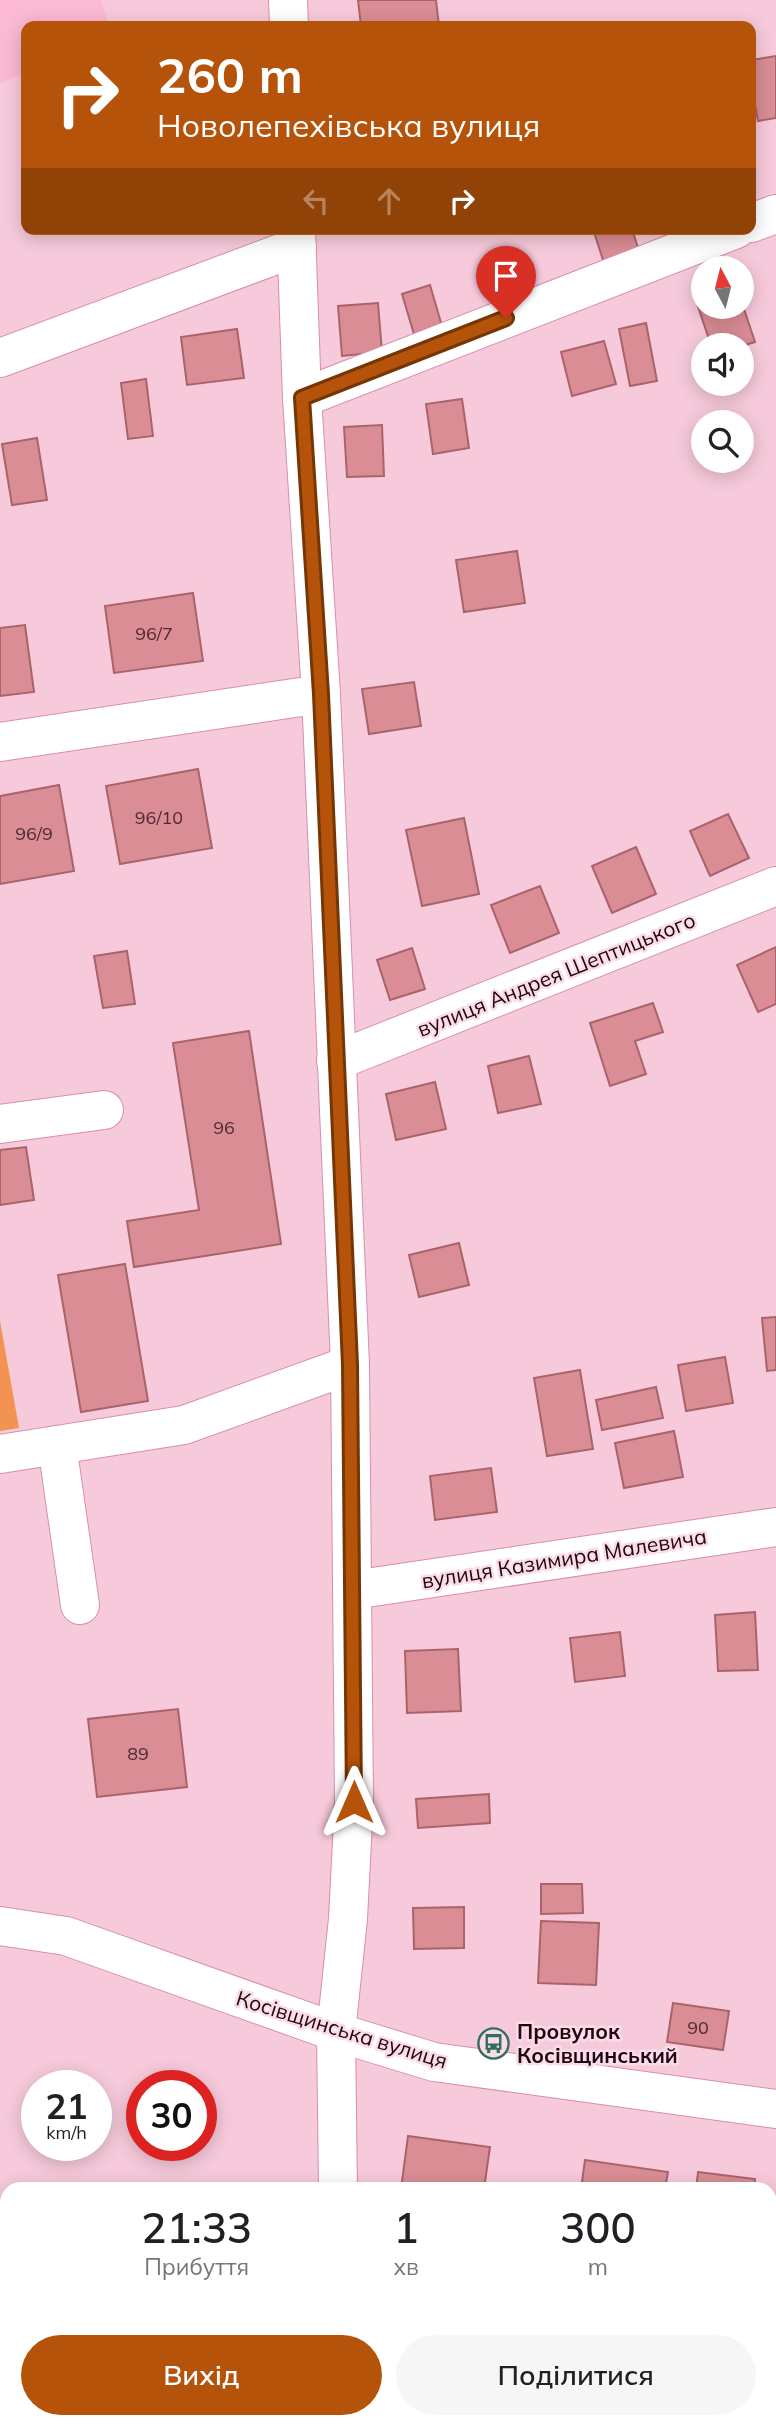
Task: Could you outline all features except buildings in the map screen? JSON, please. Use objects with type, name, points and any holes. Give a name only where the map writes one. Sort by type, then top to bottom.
[{"type":"street","points":[[289,0],[289,21]]},
{"type":"street","points":[[756,221],[776,214]]},
{"type":"street","points":[[302,398],[721,235]]},
{"type":"street","points":[[0,358],[297,238],[302,398],[321,694],[350,1365],[354,1802],[348,1919],[336,2032],[338,2182]]},
{"type":"street","points":[[0,742],[321,694]]},
{"type":"street","name":"вулиця Андрея Шептицького","points":[[336,1061],[776,886]]},
{"type":"street","points":[[0,1124],[104,1110]]},
{"type":"street","points":[[0,1454],[184,1425],[350,1365]]},
{"type":"street","points":[[57,1445],[80,1605]]},
{"type":"street","name":"вулиця Казимира Малевича","points":[[353,1590],[776,1527]]},
{"type":"street","name":"Косівщинська вулиця","points":[[0,1926],[66,1936],[336,2032],[434,2062],[776,2109]]},
{"type":"shaded area","points":[[0,0],[101,0],[107,21],[21,21],[21,75],[0,83]]},
{"type":"shaded area","points":[[0,1321],[19,1428],[0,1431]]},
{"type":"place","name":"Провулок Косівщинський","points":[[494,2043]]},
{"type":"route","points":[[354,1802],[350,1365],[321,694],[302,398],[506,318]]}]
